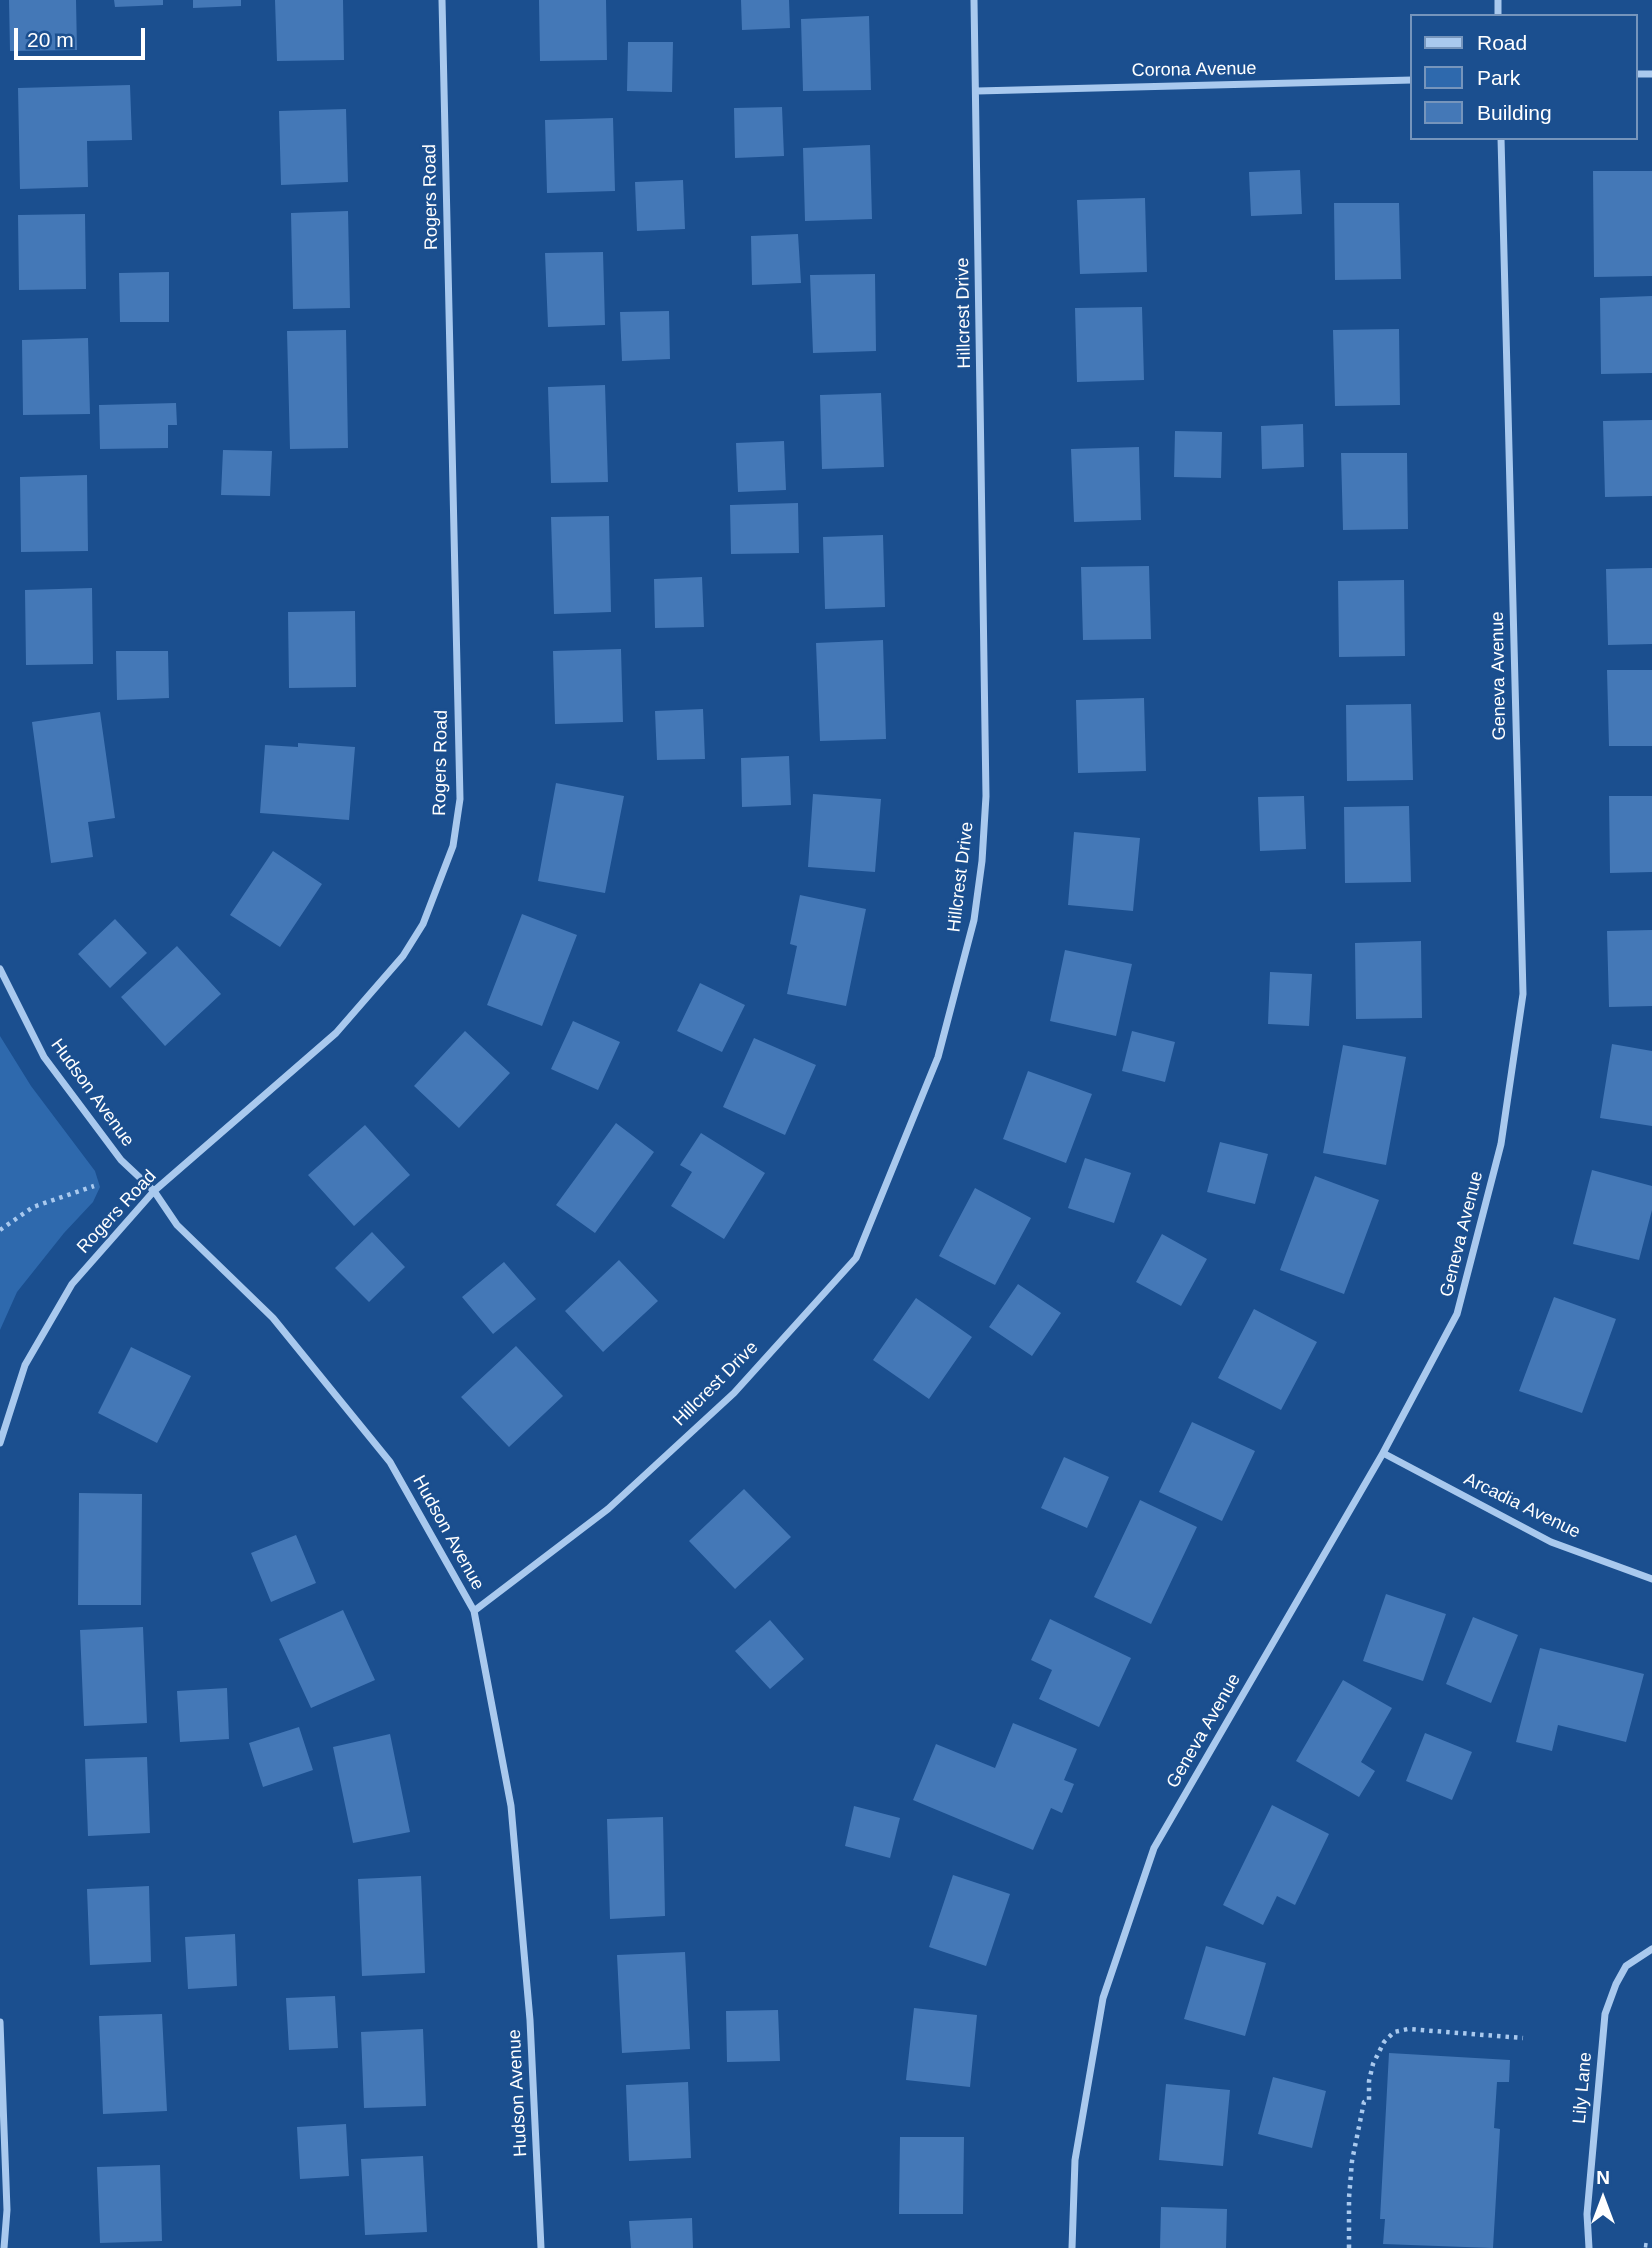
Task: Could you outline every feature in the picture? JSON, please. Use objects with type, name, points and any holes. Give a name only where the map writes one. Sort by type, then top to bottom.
[{"type":"street","name":"Rogers Road","points":[[0,1443],[25,1365],[72,1284],[154,1191],[336,1033],[403,956],[423,924],[453,846],[460,799],[442,0]]},
{"type":"street","name":"Hillcrest Drive","points":[[474,1611],[608,1509],[725,1402],[856,1258],[938,1057],[974,920],[982,861],[986,796],[974,0]]},
{"type":"street","name":"Corona Avenue","points":[[977,91],[1410,80]]},
{"type":"street","name":"Geneva Avenue","points":[[1072,2248],[1075,2160],[1103,1998],[1154,1848],[1383,1453],[1457,1314],[1501,1144],[1523,993],[1501,140]]},
{"type":"street","name":"Hudson Avenue","points":[[0,969],[44,1057],[121,1160],[154,1191],[177,1225],[273,1318],[390,1462],[474,1611],[511,1806],[530,2020],[541,2248]]},
{"type":"street","name":"Arcadia Avenue","points":[[1383,1453],[1551,1542],[1652,1579]]},
{"type":"street","name":"Lily Lane","points":[[1589,2248],[1587,2214],[1605,2014],[1626,1966],[1652,1949]]},
{"type":"street","points":[[0,2022],[7,2210],[4,2248]]},
{"type":"path","points":[[0,1230],[33,1207],[94,1186]]},
{"type":"path","points":[[1349,2248],[1352,2161],[1364,2102],[1369,2100],[1373,2064],[1384,2042],[1394,2032],[1408,2029],[1523,2038]]},
{"type":"path","points":[[1644,2245],[1652,2246]]},
{"type":"green space","points":[[0,1036],[31,1086],[95,1171],[100,1187],[93,1202],[64,1233],[17,1292],[0,1330]]},
{"type":"building","points":[[9,0],[76,0],[77,50],[10,51]]},
{"type":"building","points":[[114,0],[163,0],[163,5],[115,7]]},
{"type":"building","points":[[193,0],[241,0],[241,6],[193,8]]},
{"type":"building","points":[[275,0],[343,0],[344,60],[277,61]]},
{"type":"building","points":[[539,0],[606,0],[607,60],[540,61]]},
{"type":"building","points":[[741,0],[789,0],[790,28],[742,30]]},
{"type":"building","points":[[869,16],[871,90],[803,91],[801,19]]},
{"type":"building","points":[[628,42],[673,42],[672,92],[627,91]]},
{"type":"building","points":[[130,85],[132,140],[87,141],[88,187],[20,189],[18,88]]},
{"type":"building","points":[[782,107],[784,156],[735,158],[734,108]]},
{"type":"building","points":[[346,109],[348,182],[281,185],[279,111]]},
{"type":"building","points":[[613,118],[615,191],[547,193],[545,120]]},
{"type":"building","points":[[870,145],[872,219],[805,221],[803,148]]},
{"type":"building","points":[[1300,170],[1302,214],[1251,216],[1249,172]]},
{"type":"building","points":[[1593,171],[1652,171],[1652,276],[1594,277]]},
{"type":"building","points":[[683,180],[685,229],[637,231],[635,182]]},
{"type":"building","points":[[1145,198],[1147,272],[1080,274],[1077,200]]},
{"type":"building","points":[[1334,203],[1399,203],[1401,279],[1335,280]]},
{"type":"building","points":[[348,211],[350,308],[293,309],[291,213]]},
{"type":"building","points":[[85,214],[86,289],[19,290],[18,215]]},
{"type":"building","points":[[798,234],[801,283],[752,285],[751,236]]},
{"type":"building","points":[[603,252],[605,325],[548,327],[545,253]]},
{"type":"building","points":[[169,272],[169,322],[120,322],[119,273]]},
{"type":"building","points":[[875,274],[876,351],[813,353],[810,275]]},
{"type":"building","points":[[1652,296],[1652,373],[1601,374],[1600,298]]},
{"type":"building","points":[[1142,307],[1144,380],[1077,382],[1075,308]]},
{"type":"building","points":[[669,311],[670,359],[622,361],[620,312]]},
{"type":"building","points":[[1399,329],[1400,405],[1335,406],[1333,330]]},
{"type":"building","points":[[346,330],[348,448],[290,449],[287,331]]},
{"type":"building","points":[[88,338],[90,414],[23,415],[22,340]]},
{"type":"building","points":[[605,385],[608,482],[551,483],[548,387]]},
{"type":"building","points":[[881,393],[884,467],[822,469],[820,395]]},
{"type":"building","points":[[176,403],[177,425],[168,425],[168,448],[100,449],[99,405]]},
{"type":"building","points":[[1652,420],[1652,496],[1605,497],[1603,421]]},
{"type":"building","points":[[1303,424],[1304,467],[1262,469],[1261,426]]},
{"type":"building","points":[[1175,431],[1222,432],[1221,478],[1174,477]]},
{"type":"building","points":[[784,441],[786,490],[738,492],[736,443]]},
{"type":"building","points":[[1139,447],[1141,520],[1074,522],[1071,449]]},
{"type":"building","points":[[223,450],[272,451],[270,496],[221,495]]},
{"type":"building","points":[[1341,453],[1407,453],[1408,529],[1343,530]]},
{"type":"building","points":[[87,475],[88,551],[21,552],[20,477]]},
{"type":"building","points":[[798,503],[799,553],[731,554],[730,505]]},
{"type":"building","points":[[609,516],[611,612],[554,614],[551,517]]},
{"type":"building","points":[[883,535],[885,607],[825,609],[823,537]]},
{"type":"building","points":[[1149,566],[1151,639],[1083,640],[1081,567]]},
{"type":"building","points":[[1652,568],[1652,644],[1608,645],[1606,569]]},
{"type":"building","points":[[702,577],[704,627],[655,628],[654,579]]},
{"type":"building","points":[[1404,580],[1405,656],[1339,657],[1338,581]]},
{"type":"building","points":[[92,588],[93,664],[26,665],[25,590]]},
{"type":"building","points":[[355,611],[356,687],[289,688],[288,612]]},
{"type":"building","points":[[883,640],[886,739],[820,741],[816,643]]},
{"type":"building","points":[[621,649],[623,722],[555,724],[553,651]]},
{"type":"building","points":[[116,651],[168,651],[169,698],[117,700]]},
{"type":"building","points":[[1607,670],[1652,670],[1652,746],[1609,746]]},
{"type":"building","points":[[1144,698],[1146,771],[1078,773],[1076,700]]},
{"type":"building","points":[[1411,704],[1413,780],[1347,781],[1346,705]]},
{"type":"building","points":[[703,709],[705,759],[657,760],[655,711]]},
{"type":"building","points":[[100,712],[115,818],[88,822],[93,857],[51,863],[32,722]]},
{"type":"building","points":[[298,743],[355,747],[349,820],[260,813],[265,745],[298,747]]},
{"type":"building","points":[[789,756],[791,805],[742,807],[741,758]]},
{"type":"building","points":[[556,783],[624,796],[605,893],[538,881]]},
{"type":"building","points":[[813,794],[881,799],[875,872],[808,867]]},
{"type":"building","points":[[1304,796],[1306,849],[1260,851],[1258,797]]},
{"type":"building","points":[[1609,796],[1652,796],[1652,872],[1610,873]]},
{"type":"building","points":[[1409,806],[1411,882],[1345,883],[1344,807]]},
{"type":"building","points":[[1074,832],[1140,838],[1133,911],[1068,905]]},
{"type":"building","points":[[273,851],[322,884],[280,947],[230,915]]},
{"type":"building","points":[[800,895],[866,909],[846,1006],[787,994],[797,946],[790,944]]},
{"type":"building","points":[[522,914],[577,935],[542,1026],[487,1005]]},
{"type":"building","points":[[115,919],[147,953],[110,988],[78,954]]},
{"type":"building","points":[[1652,930],[1652,1006],[1609,1007],[1607,931]]},
{"type":"building","points":[[1421,941],[1422,1018],[1356,1019],[1355,943]]},
{"type":"building","points":[[177,946],[221,994],[165,1046],[121,997]]},
{"type":"building","points":[[1065,950],[1132,964],[1116,1036],[1050,1021]]},
{"type":"building","points":[[1270,972],[1312,974],[1309,1026],[1268,1024]]},
{"type":"building","points":[[700,983],[745,1005],[722,1052],[677,1031]]},
{"type":"building","points":[[573,1021],[620,1042],[598,1090],[551,1069]]},
{"type":"building","points":[[465,1031],[510,1073],[459,1128],[414,1086]]},
{"type":"building","points":[[1132,1031],[1175,1042],[1165,1082],[1122,1071]]},
{"type":"building","points":[[754,1038],[816,1065],[785,1135],[723,1107]]},
{"type":"building","points":[[1612,1044],[1652,1051],[1652,1126],[1600,1118]]},
{"type":"building","points":[[1343,1045],[1406,1057],[1386,1165],[1323,1153]]},
{"type":"building","points":[[1028,1071],[1092,1094],[1066,1163],[1003,1139]]},
{"type":"building","points":[[616,1123],[654,1152],[595,1233],[556,1205]]},
{"type":"building","points":[[365,1125],[410,1175],[354,1226],[308,1175]]},
{"type":"building","points":[[701,1133],[765,1173],[724,1239],[671,1206],[692,1172],[680,1165]]},
{"type":"building","points":[[1220,1142],[1268,1154],[1255,1204],[1207,1192]]},
{"type":"building","points":[[1085,1158],[1131,1173],[1114,1223],[1068,1208]]},
{"type":"building","points":[[1592,1170],[1652,1186],[1652,1210],[1639,1260],[1573,1244]]},
{"type":"building","points":[[1315,1176],[1379,1200],[1344,1294],[1280,1270]]},
{"type":"building","points":[[975,1188],[1031,1218],[995,1285],[939,1256]]},
{"type":"building","points":[[372,1232],[405,1267],[369,1302],[335,1268]]},
{"type":"building","points":[[1162,1234],[1207,1259],[1181,1306],[1136,1282]]},
{"type":"building","points":[[619,1260],[658,1301],[603,1352],[565,1311]]},
{"type":"building","points":[[504,1262],[536,1299],[493,1334],[462,1297]]},
{"type":"building","points":[[1018,1284],[1061,1313],[1032,1356],[989,1327]]},
{"type":"building","points":[[1554,1297],[1616,1319],[1582,1413],[1519,1391]]},
{"type":"building","points":[[916,1298],[972,1337],[929,1399],[873,1360]]},
{"type":"building","points":[[1254,1309],[1317,1342],[1281,1410],[1218,1378]]},
{"type":"building","points":[[516,1346],[563,1396],[509,1447],[461,1397]]},
{"type":"building","points":[[131,1347],[191,1376],[157,1443],[98,1413]]},
{"type":"building","points":[[1192,1422],[1255,1451],[1222,1521],[1159,1492]]},
{"type":"building","points":[[1064,1457],[1109,1477],[1087,1528],[1041,1508]]},
{"type":"building","points":[[744,1489],[791,1537],[735,1589],[689,1541]]},
{"type":"building","points":[[79,1493],[142,1494],[141,1605],[78,1605]]},
{"type":"building","points":[[1140,1500],[1197,1527],[1151,1624],[1094,1597]]},
{"type":"building","points":[[296,1535],[316,1583],[271,1602],[251,1553]]},
{"type":"building","points":[[1386,1594],[1446,1614],[1423,1681],[1363,1661]]},
{"type":"building","points":[[343,1610],[375,1680],[311,1708],[279,1639]]},
{"type":"building","points":[[1473,1617],[1518,1635],[1491,1703],[1446,1684]]},
{"type":"building","points":[[1050,1619],[1131,1658],[1099,1727],[1039,1699],[1052,1670],[1031,1660]]},
{"type":"building","points":[[770,1620],[804,1659],[770,1689],[735,1651]]},
{"type":"building","points":[[143,1627],[147,1723],[84,1726],[80,1630]]},
{"type":"building","points":[[1540,1648],[1644,1674],[1626,1742],[1558,1725],[1552,1751],[1516,1742]]},
{"type":"building","points":[[1343,1680],[1392,1708],[1361,1762],[1375,1771],[1359,1797],[1296,1761]]},
{"type":"building","points":[[227,1688],[229,1739],[180,1742],[177,1691]]},
{"type":"building","points":[[1013,1723],[1077,1749],[1064,1780],[1074,1784],[1062,1813],[1051,1808],[1033,1850],[913,1800],[936,1744],[995,1768]]},
{"type":"building","points":[[299,1727],[313,1770],[263,1787],[249,1743]]},
{"type":"building","points":[[1425,1733],[1472,1752],[1452,1800],[1406,1781]]},
{"type":"building","points":[[390,1734],[410,1832],[353,1843],[333,1747]]},
{"type":"building","points":[[147,1757],[150,1833],[88,1836],[85,1759]]},
{"type":"building","points":[[1272,1805],[1329,1834],[1295,1905],[1277,1896],[1263,1925],[1223,1905]]},
{"type":"building","points":[[854,1806],[900,1818],[890,1858],[845,1846]]},
{"type":"building","points":[[663,1817],[665,1916],[610,1919],[607,1819]]},
{"type":"building","points":[[953,1875],[1010,1894],[986,1966],[929,1947]]},
{"type":"building","points":[[421,1876],[425,1973],[362,1976],[358,1879]]},
{"type":"building","points":[[149,1886],[151,1962],[90,1965],[87,1889]]},
{"type":"building","points":[[235,1934],[237,1986],[188,1989],[185,1937]]},
{"type":"building","points":[[1206,1946],[1266,1963],[1245,2036],[1184,2019]]},
{"type":"building","points":[[685,1952],[690,2049],[622,2053],[617,1955]]},
{"type":"building","points":[[335,1996],[338,2048],[289,2050],[286,1998]]},
{"type":"building","points":[[914,2008],[977,2015],[970,2087],[906,2080]]},
{"type":"building","points":[[778,2010],[780,2061],[727,2062],[726,2011]]},
{"type":"building","points":[[162,2014],[167,2111],[103,2114],[99,2016]]},
{"type":"building","points":[[423,2029],[426,2106],[364,2108],[361,2032]]},
{"type":"building","points":[[1389,2053],[1510,2060],[1509,2082],[1497,2082],[1494,2128],[1500,2129],[1493,2248],[1383,2244],[1385,2219],[1380,2219]]},
{"type":"building","points":[[1273,2077],[1326,2091],[1312,2148],[1258,2134]]},
{"type":"building","points":[[688,2082],[691,2158],[629,2161],[626,2085]]},
{"type":"building","points":[[1166,2084],[1230,2090],[1223,2166],[1159,2160]]},
{"type":"building","points":[[346,2124],[349,2176],[300,2179],[297,2127]]},
{"type":"building","points":[[900,2137],[964,2137],[963,2214],[899,2214]]},
{"type":"building","points":[[423,2156],[427,2232],[365,2235],[361,2159]]},
{"type":"building","points":[[160,2165],[162,2241],[100,2243],[97,2167]]},
{"type":"building","points":[[1161,2207],[1227,2209],[1226,2248],[1160,2248]]},
{"type":"building","points":[[692,2218],[693,2248],[631,2248],[629,2221]]}]
